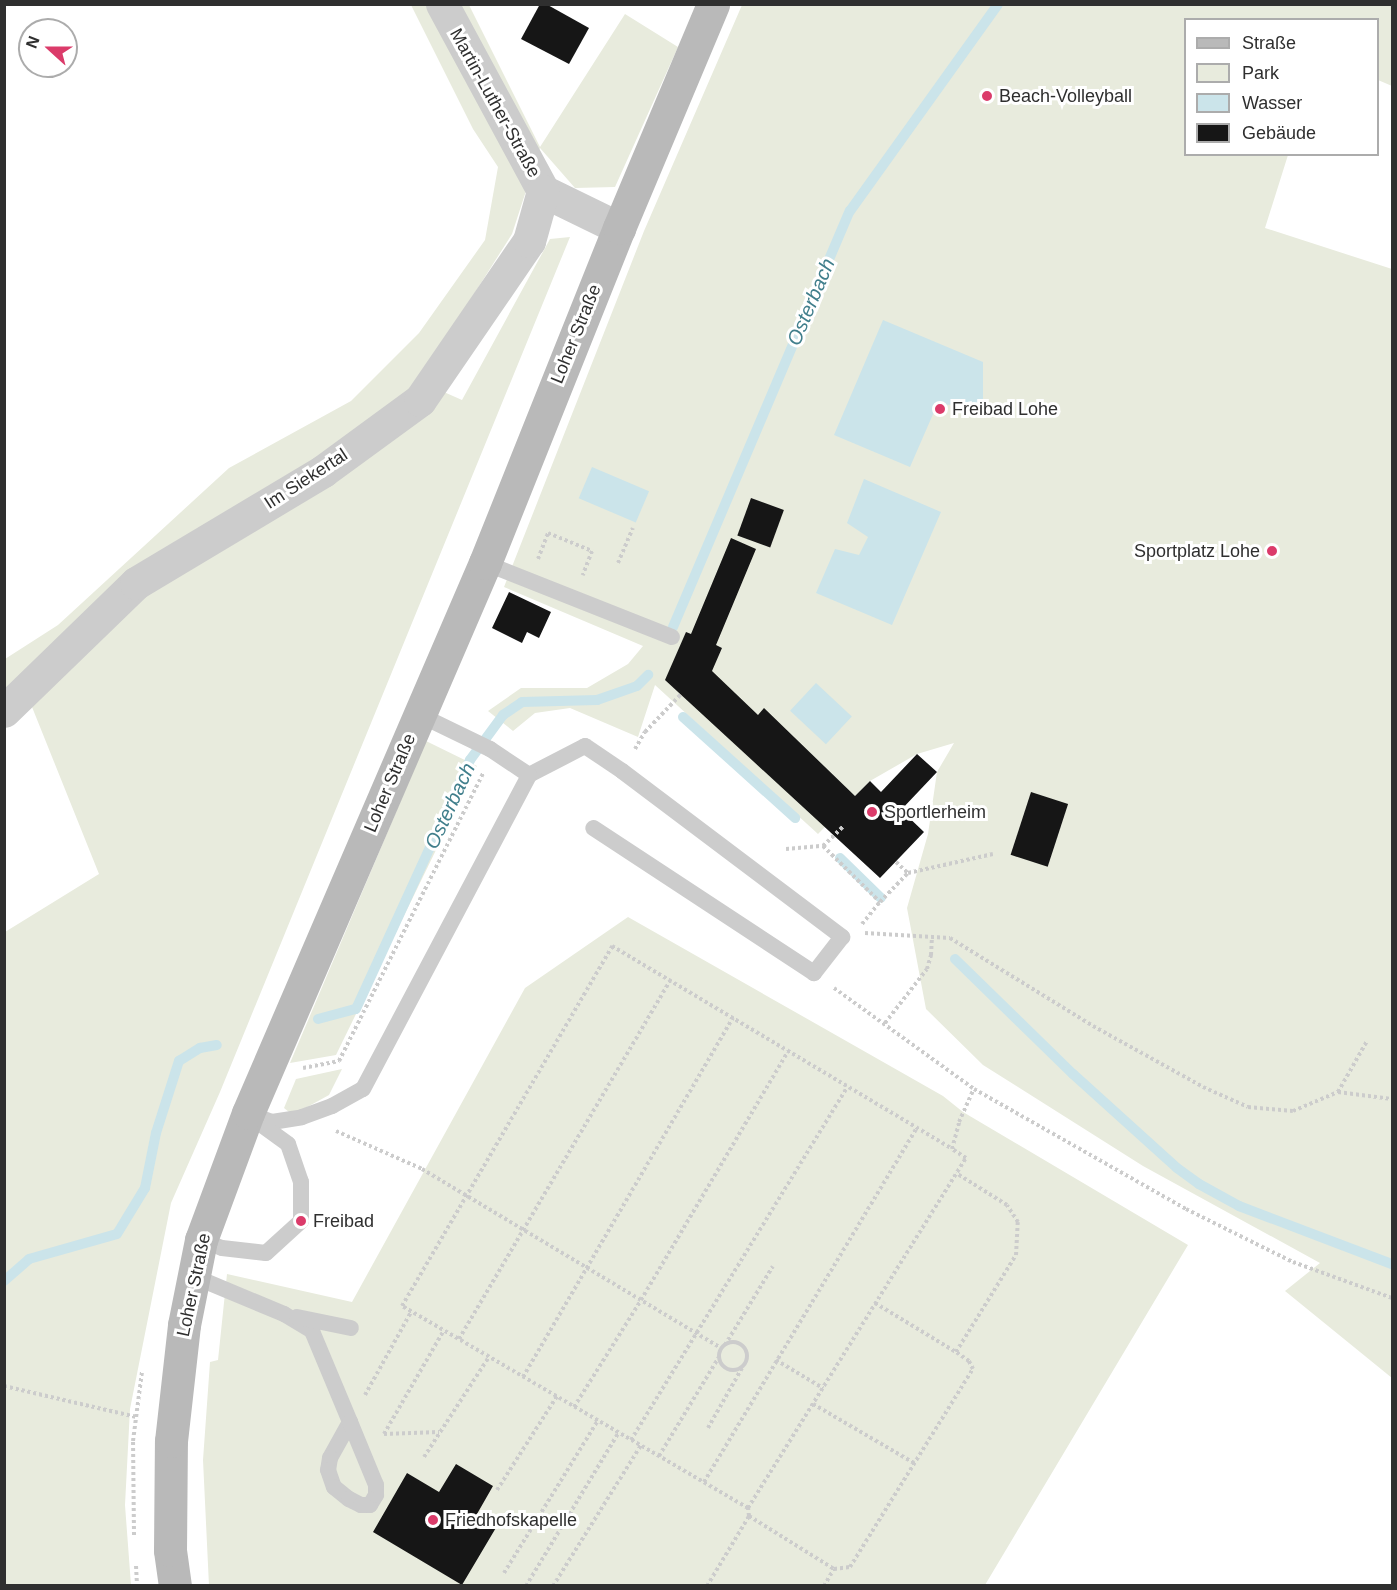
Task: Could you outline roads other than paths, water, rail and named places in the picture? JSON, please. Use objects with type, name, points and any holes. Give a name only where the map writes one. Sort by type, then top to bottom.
[{"type":"street","name":"Martin-Luther-Straße","points":[[442,4],[543,191],[619,228]]},
{"type":"street","name":"Loher Straße","points":[[175,1586],[170,1551],[171,1441],[184,1325],[201,1240],[248,1113],[485,563],[619,228],[713,4]]},
{"type":"street","name":"Im Siekertal","points":[[4,711],[136,583],[323,471],[420,400],[529,242],[543,191]]},
{"type":"lane","points":[[485,563],[672,637]]},
{"type":"lane","points":[[420,715],[490,749],[529,774]]},
{"type":"lane","points":[[248,1113],[272,1122],[302,1117],[332,1106],[363,1089],[529,774],[585,747],[622,771],[842,937],[814,973],[593,828]]},
{"type":"lane","points":[[201,1240],[222,1248],[266,1253],[301,1221],[301,1182],[288,1144],[268,1131],[248,1113]]},
{"type":"lane","points":[[193,1276],[284,1314],[312,1331],[352,1428]]},
{"type":"lane","points":[[284,1314],[351,1328]]},
{"type":"water","points":[[883,320],[983,362],[983,404],[937,405],[910,467],[834,435]]},
{"type":"water","points":[[592,467],[649,491],[636,523],[579,498]]},
{"type":"water","points":[[864,479],[941,512],[892,625],[816,593],[835,549],[859,555],[868,537],[847,523]]},
{"type":"water","points":[[816,683],[852,716],[826,744],[790,711]]},
{"type":"waterway","name":"Osterbach","points":[[673,627],[850,211],[998,4]]},
{"type":"waterway","name":"Osterbach","points":[[318,1019],[356,1009],[470,760],[503,715],[522,702],[597,700],[637,686],[648,675]]},
{"type":"waterway","points":[[683,717],[795,818]]},
{"type":"waterway","points":[[840,858],[881,898]]},
{"type":"waterway","points":[[955,959],[1073,1074],[1177,1168],[1199,1184],[1239,1206],[1392,1264]]},
{"type":"waterway","name":"Osterbach","points":[[4,1281],[29,1259],[117,1234],[145,1188],[156,1133],[179,1061],[200,1048],[217,1045]]},
{"type":"place","name":"Beach-Volleyball","points":[[987,96]]},
{"type":"place","name":"Freibad Lohe","points":[[940,409]]},
{"type":"place","name":"Sportplatz Lohe","points":[[1272,551]]},
{"type":"place","name":"Sportlerheim","points":[[872,812]]},
{"type":"place","name":"Freibad","points":[[301,1221]]},
{"type":"place","name":"Friedhofskapelle","points":[[433,1520]]}]
